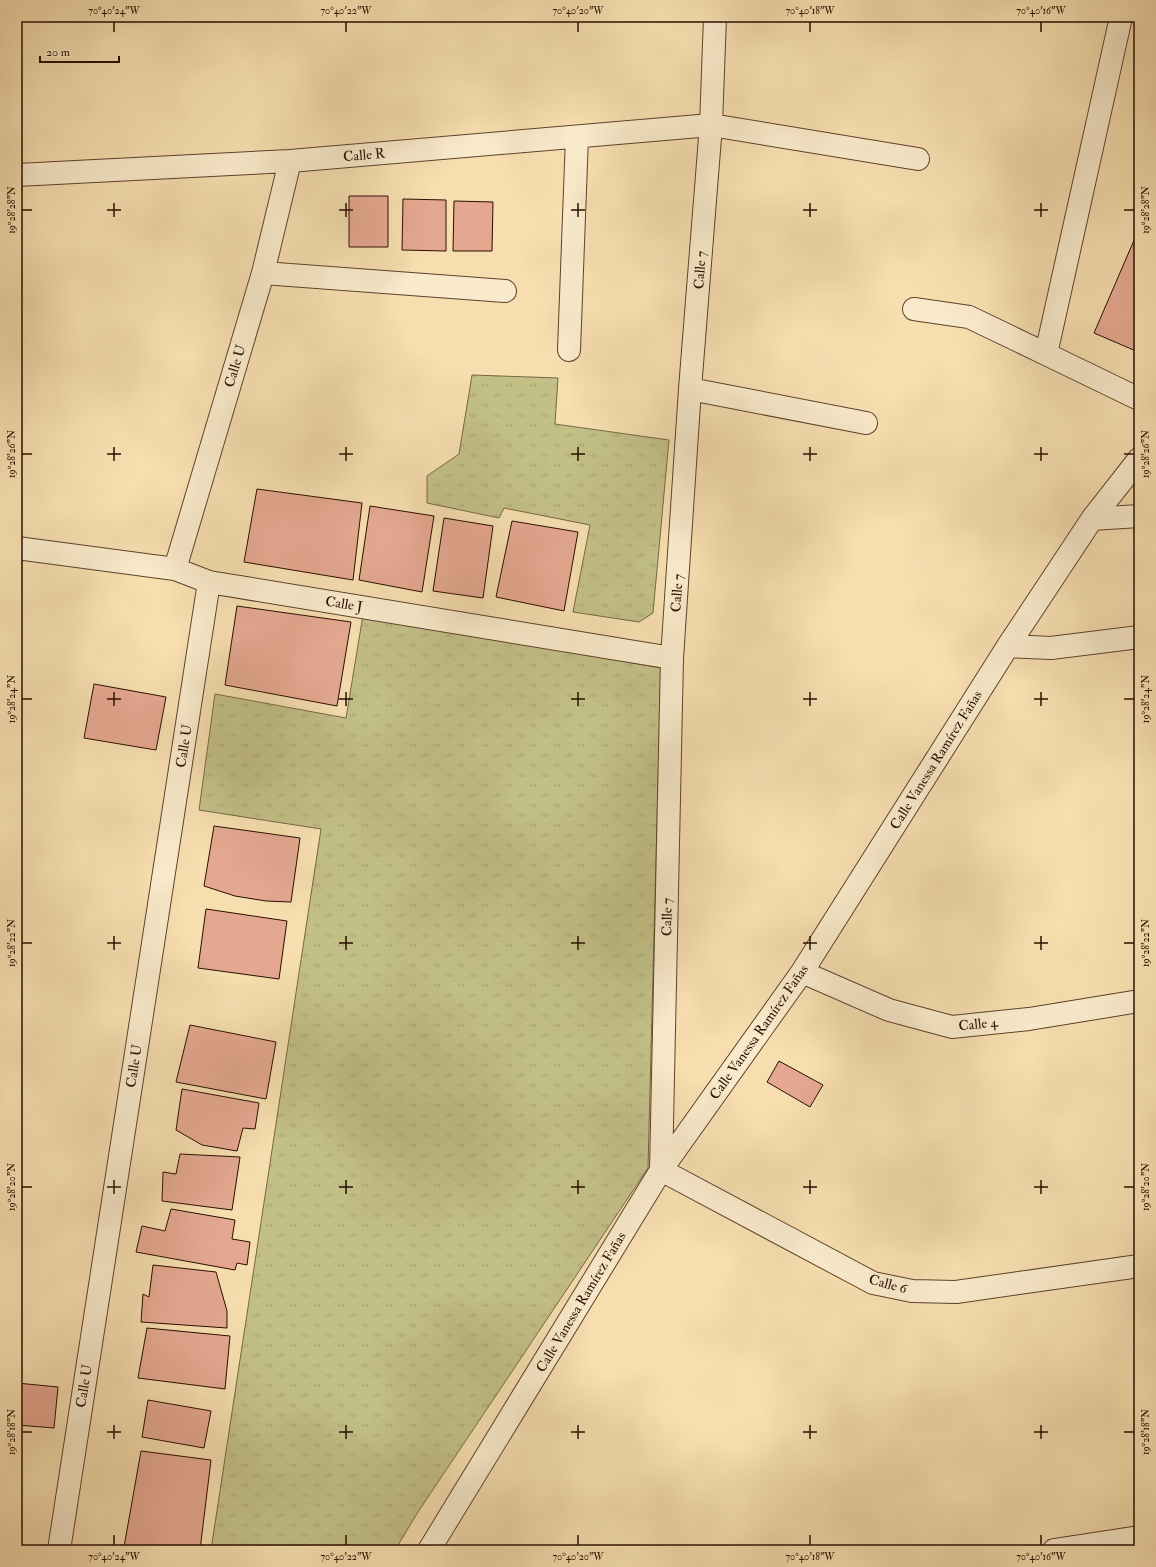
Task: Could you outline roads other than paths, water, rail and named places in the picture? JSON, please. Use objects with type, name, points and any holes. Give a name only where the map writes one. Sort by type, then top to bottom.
[{"type":"street","name":"Calle 7","points":[[661,1170],[672,658],[690,389],[711,125],[715,17]]},
{"type":"street","points":[[1046,354],[1121,17]]},
{"type":"street","name":"Calle R","points":[[17,175],[290,161],[711,125],[918,159]]},
{"type":"street","points":[[569,350],[577,137]]},
{"type":"street","name":"Calle U","points":[[175,570],[263,272],[290,161]]},
{"type":"street","points":[[263,272],[505,292]]},
{"type":"street","points":[[914,309],[969,317],[1139,399]]},
{"type":"street","points":[[690,389],[866,423]]},
{"type":"street","name":"Calle Vanessa Ramírez Fañas","points":[[429,1550],[661,1170],[802,972],[1008,646],[1092,519],[1139,459]]},
{"type":"street","points":[[1092,519],[1139,516]]},
{"type":"street","name":"Calle J","points":[[17,548],[175,570],[209,582],[672,658]]},
{"type":"street","name":"Calle U","points":[[59,1550],[209,582]]},
{"type":"street","points":[[1008,646],[1051,648],[1139,637]]},
{"type":"street","name":"Calle 4","points":[[802,972],[889,1010],[952,1027],[1029,1019],[1139,1001]]},
{"type":"street","name":"Calle 6","points":[[661,1170],[873,1284],[912,1291],[956,1292],[1139,1266]]},
{"type":"street","points":[[1054,1550],[1139,1537]]}]
